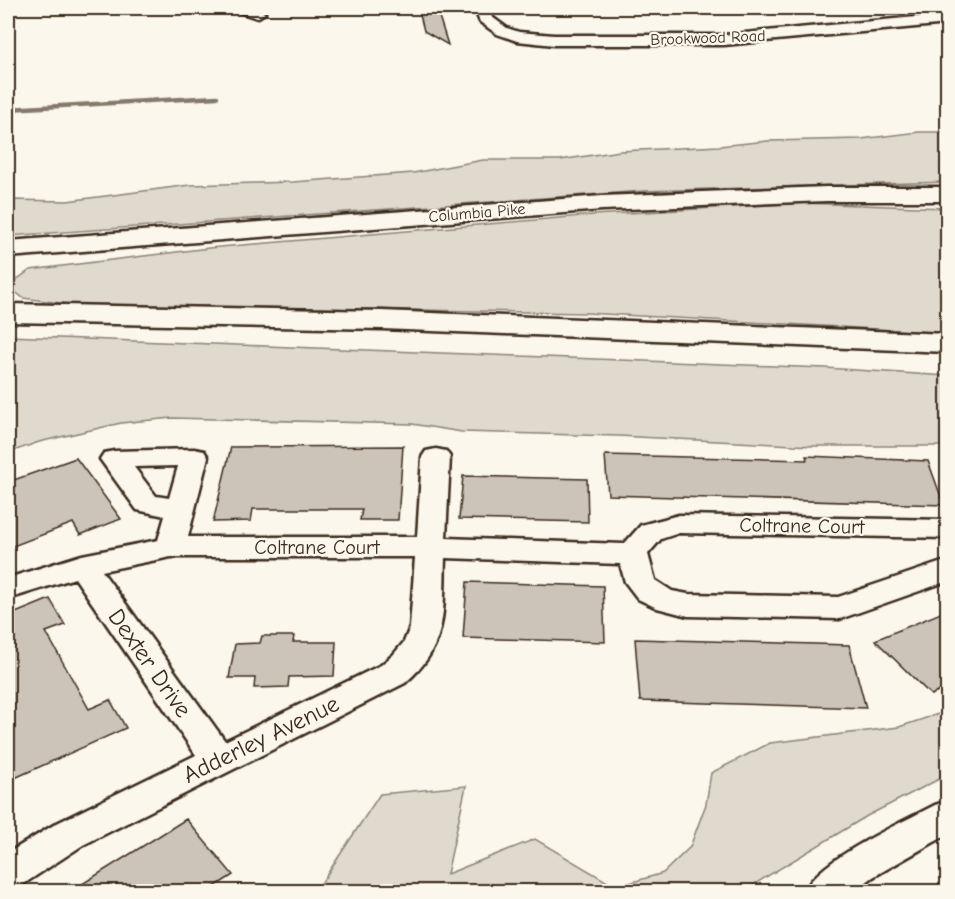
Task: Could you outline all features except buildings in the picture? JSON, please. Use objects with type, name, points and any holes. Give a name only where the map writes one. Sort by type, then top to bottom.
[{"type":"highway","name":"Columbia Pike","points":[[8,249],[602,203],[826,194],[945,193]]},
{"type":"highway","points":[[8,313],[393,321],[948,343]]},
{"type":"street","points":[[241,8],[257,13]]},
{"type":"street","name":"Brookwood Road","points":[[481,8],[485,20],[502,31],[517,36],[554,40],[724,40],[948,19]]},
{"type":"street","name":"Adderley Avenue","points":[[8,873],[70,834],[393,674],[410,661],[419,647],[426,627],[436,457]]},
{"type":"street","points":[[171,547],[181,510]]},
{"type":"street","name":"Coltrane Court","points":[[8,589],[82,565],[171,547],[431,548],[633,554],[643,536],[660,527],[679,524],[948,529]]},
{"type":"street","points":[[633,554],[640,582],[652,594],[669,602],[688,605],[840,608],[948,570]]},
{"type":"street","name":"Dexter Drive","points":[[82,565],[219,760]]},
{"type":"street","points":[[823,891],[859,865],[948,816]]},
{"type":"shaded area","points":[[919,132],[947,132],[947,182],[643,191],[8,236],[8,200],[67,201],[190,185],[293,182],[413,173],[483,160],[560,160],[620,151],[768,141],[861,139]]},
{"type":"shaded area","points":[[801,203],[947,208],[947,333],[586,313],[68,304],[23,298],[8,286],[30,270],[209,248],[593,215]]},
{"type":"shaded area","points":[[8,336],[825,368],[947,376],[947,446],[813,446],[618,436],[462,432],[412,424],[172,418],[121,423],[39,442],[8,453]]},
{"type":"shaded area","points":[[947,711],[947,775],[867,816],[743,891],[316,891],[380,794],[466,786],[447,874],[535,839],[616,887],[663,873],[690,847],[706,804],[711,773],[770,743],[899,727]]},
{"type":"waterway","points":[[8,109],[217,97]]}]
